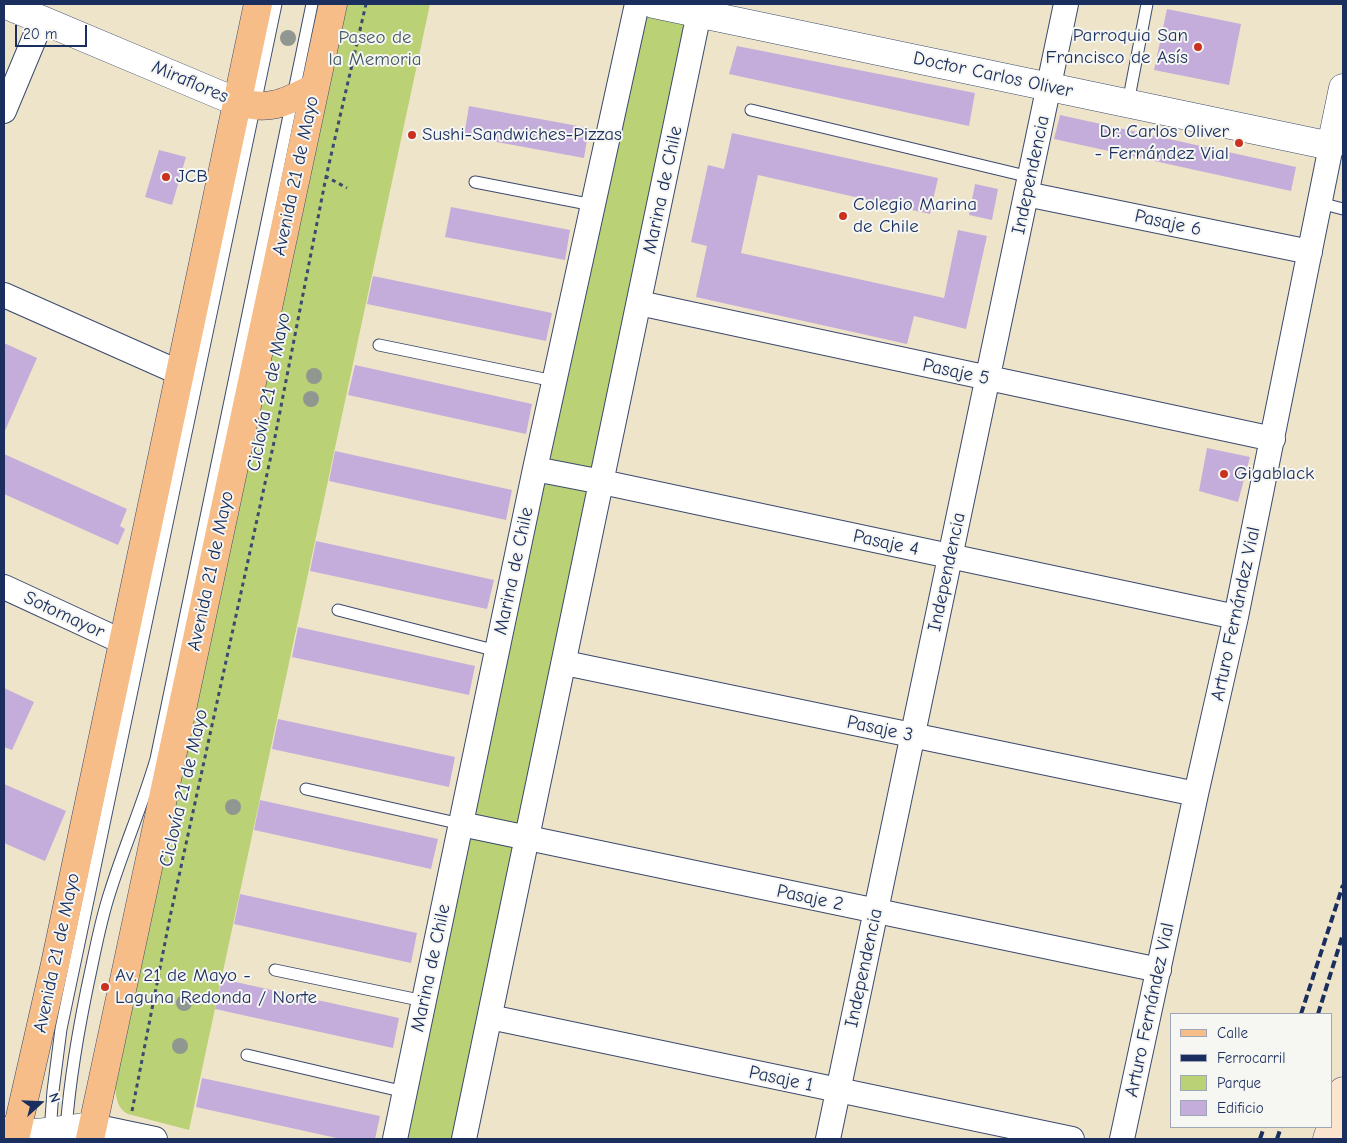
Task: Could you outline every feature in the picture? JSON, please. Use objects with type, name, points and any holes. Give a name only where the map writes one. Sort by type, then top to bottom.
[{"type":"main road","name":"Avenida 21 de Mayo","points":[[12,1134],[57,954],[180,372],[246,104],[258,4]]},
{"type":"main road","name":"Avenida 21 de Mayo","points":[[69,1134],[179,718],[299,168],[303,94],[333,4]]},
{"type":"main road","points":[[246,104],[266,106],[303,94]]},
{"type":"main road","points":[[1332,1124],[1343,1091]]},
{"type":"street","name":"Miraflores","points":[[4,4],[246,104]]},
{"type":"street","name":"Marina de Chile","points":[[395,1139],[535,469],[637,4]]},
{"type":"street","name":"Doctor Carlos Oliver","points":[[654,4],[701,8],[1050,87],[1331,146]]},
{"type":"street","name":"Independencia","points":[[828,1139],[1066,4]]},
{"type":"street","name":"Marina de Chile","points":[[464,1139],[701,8]]},
{"type":"street","points":[[4,111],[42,20]]},
{"type":"street","name":"Arturo Fernández Vial","points":[[1122,1139],[1236,618],[1343,88]]},
{"type":"street","name":"Pasaje 6","points":[[1028,186],[1310,252]]},
{"type":"street","points":[[4,295],[180,372]]},
{"type":"street","name":"Pasaje 5","points":[[639,303],[1273,440]]},
{"type":"street","name":"Pasaje 4","points":[[535,469],[1236,618]]},
{"type":"street","name":"Sotomayor","points":[[4,587],[123,642]]},
{"type":"street","name":"Pasaje 3","points":[[565,663],[1196,794]]},
{"type":"street","name":"Pasaje 2","points":[[461,824],[1159,970]]},
{"type":"street","name":"Pasaje 1","points":[[490,1017],[1072,1139]]},
{"type":"street","points":[[12,1134],[128,1134],[155,1139]]},
{"type":"lane","points":[[69,1134],[53,1092],[63,1020],[246,104],[276,4]]},
{"type":"lane","points":[[303,94],[312,4]]},
{"type":"lane","points":[[1128,104],[1148,4]]},
{"type":"lane","points":[[751,110],[1028,186]]},
{"type":"lane","points":[[475,182],[593,205]]},
{"type":"lane","points":[[1320,203],[1343,209]]},
{"type":"lane","points":[[379,346],[554,382]]},
{"type":"lane","points":[[338,610],[497,651]]},
{"type":"lane","points":[[306,789],[461,824]]},
{"type":"lane","points":[[275,970],[424,1001]]},
{"type":"lane","points":[[247,1055],[405,1092]]},
{"type":"path","name":"Ciclovía 21 de Mayo","points":[[128,1134],[170,917],[272,452],[326,176],[366,4]]},
{"type":"green space","name":"Paseo de la Memoria","points":[[338,4],[430,4],[189,1130],[124,1112],[117,1100],[115,1088]]},
{"type":"green space","points":[[639,11],[686,21],[452,1139],[403,1139]]},
{"type":"building","name":"Parroquia San Francisco de Asís","points":[[1167,9],[1241,24],[1229,85],[1154,70]]},
{"type":"building","points":[[737,46],[975,93],[969,126],[729,74]]},
{"type":"building","points":[[469,106],[589,128],[584,158],[464,136]]},
{"type":"building","points":[[1060,115],[1296,167],[1291,191],[1054,139]]},
{"type":"building","points":[[732,133],[938,178],[930,214],[758,175],[741,253],[944,298],[958,230],[987,236],[966,329],[914,316],[907,344],[696,297],[707,246],[691,242],[708,165],[724,169]]},
{"type":"building","name":"JCB","points":[[159,150],[186,157],[172,205],[145,197]]},
{"type":"building","points":[[975,184],[998,189],[992,220],[969,215]]},
{"type":"building","points":[[451,207],[570,230],[565,260],[445,237]]},
{"type":"building","points":[[373,276],[552,313],[546,341],[367,304]]},
{"type":"building","points":[[4,343],[37,358],[4,433]]},
{"type":"building","points":[[355,365],[532,404],[526,434],[348,395]]},
{"type":"building","name":"Gigablack","points":[[1207,448],[1250,457],[1238,502],[1199,491]]},
{"type":"building","points":[[335,451],[512,490],[506,520],[329,481]]},
{"type":"building","points":[[4,454],[127,509],[120,526],[125,529],[118,545],[4,494]]},
{"type":"building","points":[[316,541],[494,580],[487,609],[310,571]]},
{"type":"building","points":[[298,627],[475,666],[469,695],[292,657]]},
{"type":"building","points":[[4,688],[34,702],[12,750],[4,747]]},
{"type":"building","points":[[278,719],[455,757],[449,787],[272,749]]},
{"type":"building","points":[[4,784],[66,811],[45,861],[4,843]]},
{"type":"building","points":[[260,800],[438,839],[431,869],[254,830]]},
{"type":"building","points":[[240,894],[417,933],[411,963],[234,924]]},
{"type":"building","points":[[222,979],[399,1018],[393,1048],[215,1009]]},
{"type":"building","points":[[202,1078],[380,1116],[375,1139],[341,1139],[196,1107]]},
{"type":"railway","points":[[1301,1013],[1343,885]]},
{"type":"railway","points":[[1318,1013],[1343,934]]},
{"type":"railway","points":[[1260,1139],[1264,1128]]},
{"type":"railway","points":[[1277,1139],[1281,1128]]},
{"type":"place","name":"Parroquia San Francisco de Asís","points":[[1198,47]]},
{"type":"place","name":"Sushi-Sandwiches-Pizzas","points":[[412,135]]},
{"type":"place","name":"Dr. Carlos Oliver - Fernández Vial","points":[[1239,143]]},
{"type":"place","name":"JCB","points":[[166,177]]},
{"type":"place","name":"Colegio Marina de Chile","points":[[843,216]]},
{"type":"place","name":"Gigablack","points":[[1224,474]]},
{"type":"place","name":"Av. 21 de Mayo - Laguna Redonda / Norte","points":[[105,987]]}]
